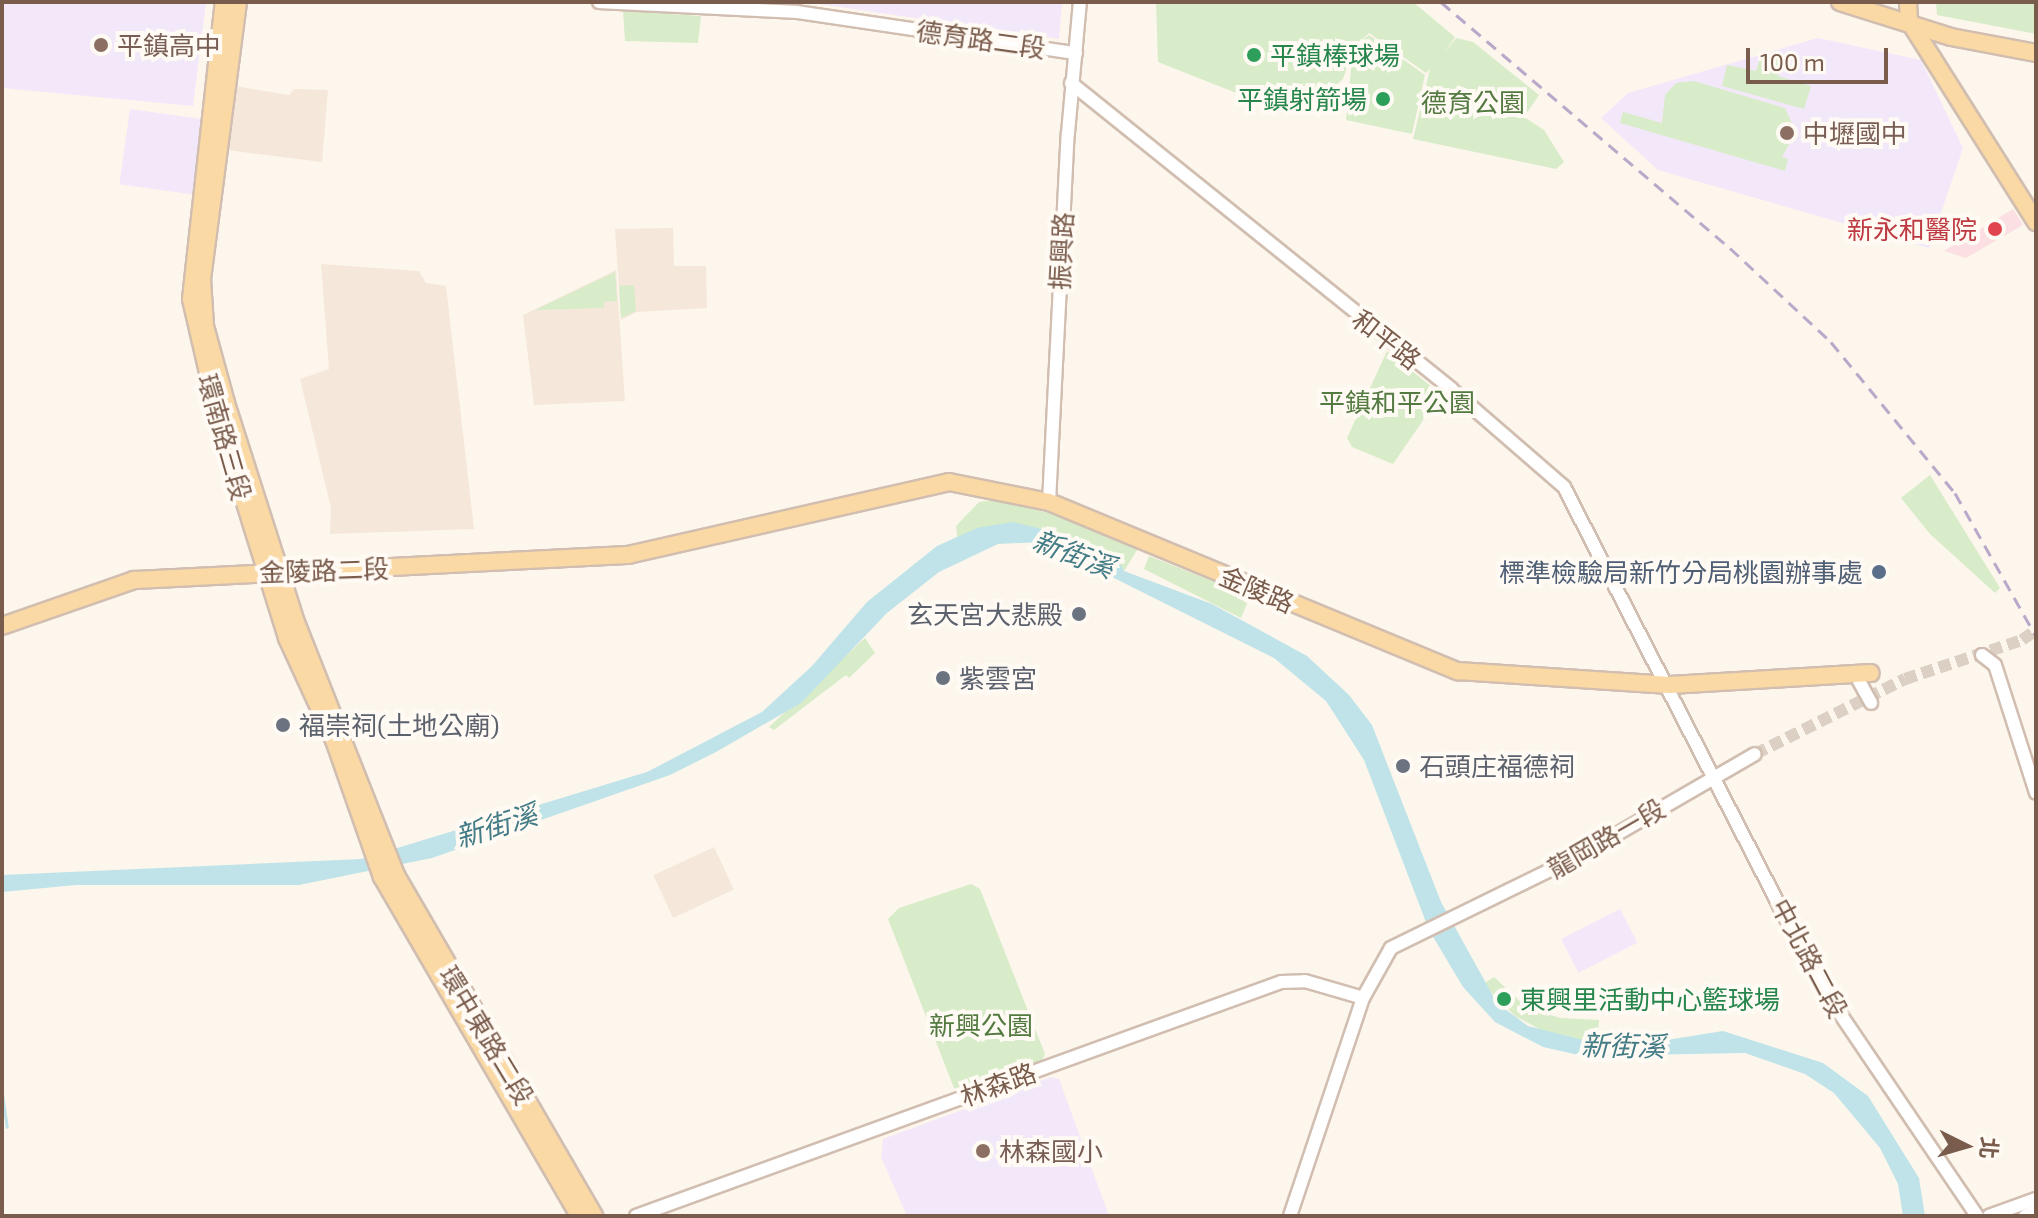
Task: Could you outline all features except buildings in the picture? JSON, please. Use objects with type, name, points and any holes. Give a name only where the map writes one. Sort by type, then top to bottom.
[{"type":"main road","name":"環南路三段","points":[[224,2],[191,299],[196,338],[272,573],[380,852]]},
{"type":"main road","name":"環南路三段","points":[[238,2],[202,302],[272,573]]},
{"type":"main road","points":[[1840,2],[1909,21],[1951,37],[2036,53]]},
{"type":"main road","points":[[1908,2],[1909,21],[2036,222]]},
{"type":"main road","name":"金陵路","points":[[652,550],[938,483],[970,483],[1049,502],[1458,671],[1670,685],[1865,677]]},
{"type":"main road","name":"金陵路二段","points":[[2,626],[134,580],[591,559],[652,550]]},
{"type":"main road","name":"環中東路二段","points":[[380,852],[390,877],[579,1216]]},
{"type":"main road","name":"環中東路二段","points":[[390,877],[594,1216]]},
{"type":"street","name":"德育路二段","points":[[599,2],[811,13],[1076,53]]},
{"type":"street","name":"振興路","points":[[1049,502],[1071,83],[1080,2]]},
{"type":"street","name":"和平路","points":[[1071,83],[1451,389],[1564,487],[1670,685]]},
{"type":"street","points":[[1982,655],[1995,665],[2036,793]]},
{"type":"street","points":[[1865,677],[1871,703]]},
{"type":"street","name":"中北路二段","points":[[1670,685],[1818,981],[1977,1216]]},
{"type":"street","name":"龍岡路一段","points":[[1363,998],[1391,948],[1426,928],[1579,856],[1755,754]]},
{"type":"street","name":"林森路","points":[[636,1216],[1281,982],[1305,981],[1363,998]]},
{"type":"street","points":[[1290,1216],[1363,998]]},
{"type":"street","points":[[1989,1216],[2036,1199]]},
{"type":"street","points":[[2025,1216],[2036,1211]]},
{"type":"shaded area","name":"平鎮高中","points":[[2,2],[206,2],[193,106],[2,88]]},
{"type":"shaded area","points":[[805,2],[1062,2],[1059,39]]},
{"type":"shaded area","name":"中壢國中","points":[[1818,38],[1921,60],[1963,148],[1929,248],[1658,170],[1601,118],[1628,93]]},
{"type":"shaded area","points":[[235,86],[289,95],[294,89],[328,90],[322,162],[227,150]]},
{"type":"shaded area","points":[[130,109],[203,119],[193,195],[119,184]]},
{"type":"shaded area","name":"新永和醫院","points":[[2013,209],[2023,225],[1966,258],[1944,251]]},
{"type":"shaded area","points":[[673,228],[674,266],[706,266],[707,308],[637,312],[621,320],[615,229]]},
{"type":"shaded area","points":[[321,264],[419,271],[426,283],[446,286],[474,529],[330,534],[331,508],[300,379],[329,369]]},
{"type":"shaded area","points":[[616,270],[625,401],[534,405],[523,315]]},
{"type":"shaded area","points":[[714,847],[734,890],[673,918],[653,875]]},
{"type":"shaded area","points":[[1620,909],[1637,943],[1578,973],[1561,939]]},
{"type":"shaded area","name":"林森國小","points":[[1051,1077],[1059,1079],[1109,1216],[907,1216],[881,1157],[883,1139]]},
{"type":"green space","name":"德育公園","points":[[1156,2],[1413,2],[1455,37],[1444,53],[1456,38],[1473,42],[1539,95],[1524,117],[1544,130],[1564,162],[1556,169],[1413,139],[1430,69],[1426,73],[1369,33],[1358,44],[1369,35],[1425,75],[1412,134],[1346,120],[1353,49],[1343,79],[1310,108],[1289,110],[1244,96],[1158,62]]},
{"type":"green space","points":[[1936,2],[2036,2],[2036,34],[1937,15]]},
{"type":"green space","points":[[623,11],[701,16],[698,43],[625,41]]},
{"type":"green space","points":[[1778,52],[1784,54],[1778,76],[1811,86],[1804,109],[1722,86],[1727,65],[1756,71],[1760,58]]},
{"type":"green space","points":[[1694,81],[1785,108],[1796,132],[1782,157],[1788,159],[1785,171],[1620,123],[1623,112],[1662,123],[1665,95],[1676,83]]},
{"type":"green space","points":[[615,272],[617,301],[604,302],[604,308],[535,310]]},
{"type":"green space","points":[[634,285],[636,311],[621,318],[619,286]]},
{"type":"green space","name":"平鎮和平公園","points":[[1387,351],[1437,391],[1437,400],[1393,464],[1352,447],[1347,438]]},
{"type":"green space","points":[[1930,475],[2000,588],[1995,593],[1930,534],[1901,498]]},
{"type":"green space","points":[[996,500],[1065,517],[1139,547],[1124,571],[1062,537],[958,543],[956,526],[979,502]]},
{"type":"green space","points":[[1149,556],[1250,596],[1241,618],[1144,569]]},
{"type":"green space","points":[[865,638],[875,653],[849,678],[846,675],[774,730],[769,727]]},
{"type":"green space","name":"新興公園","points":[[971,884],[980,889],[1045,1054],[1041,1063],[962,1091],[954,1088],[888,919],[899,908]]},
{"type":"green space","points":[[1494,977],[1528,1009],[1561,1018],[1599,1020],[1597,1048],[1570,1045],[1515,1016],[1483,984]]},
{"type":"water","name":"新街溪","points":[[1013,522],[1066,535],[1118,560],[1124,571],[1212,604],[1307,656],[1349,695],[1372,725],[1441,902],[1497,1003],[1528,1026],[1591,1042],[1635,1045],[1723,1031],[1823,1063],[1868,1096],[1919,1178],[1925,1216],[1903,1216],[1898,1184],[1880,1148],[1834,1093],[1805,1074],[1745,1053],[1583,1056],[1543,1047],[1495,1022],[1463,987],[1429,930],[1364,760],[1326,701],[1274,658],[1042,542],[998,544],[939,572],[887,613],[801,703],[716,752],[670,775],[432,858],[299,885],[76,885],[2,892],[2,875],[361,859],[647,772],[762,712],[812,666],[867,602],[937,546],[977,528]]},
{"type":"waterway","points":[[2,1093],[7,1127]]},
{"type":"tunnel","points":[[1755,754],[1905,679],[2022,640],[2036,630]]},
{"type":"railway","points":[[1441,2],[1730,248],[1831,342],[1955,493],[2036,636]]},
{"type":"place","name":"平鎮高中","points":[[101,45]]},
{"type":"place","name":"平鎮棒球場","points":[[1254,55]]},
{"type":"place","name":"平鎮射箭場","points":[[1383,99]]},
{"type":"place","name":"中壢國中","points":[[1787,133]]},
{"type":"place","name":"新永和醫院","points":[[1995,229]]},
{"type":"place","name":"標準檢驗局新竹分局桃園辦事處","points":[[1879,572]]},
{"type":"place","name":"玄天宮大悲殿","points":[[1079,614]]},
{"type":"place","name":"紫雲宮","points":[[943,678]]},
{"type":"place","name":"福崇祠(土地公廟)","points":[[283,725]]},
{"type":"place","name":"石頭庄福德祠","points":[[1403,766]]},
{"type":"place","name":"東興里活動中心籃球場","points":[[1504,999]]},
{"type":"place","name":"林森國小","points":[[983,1151]]}]
